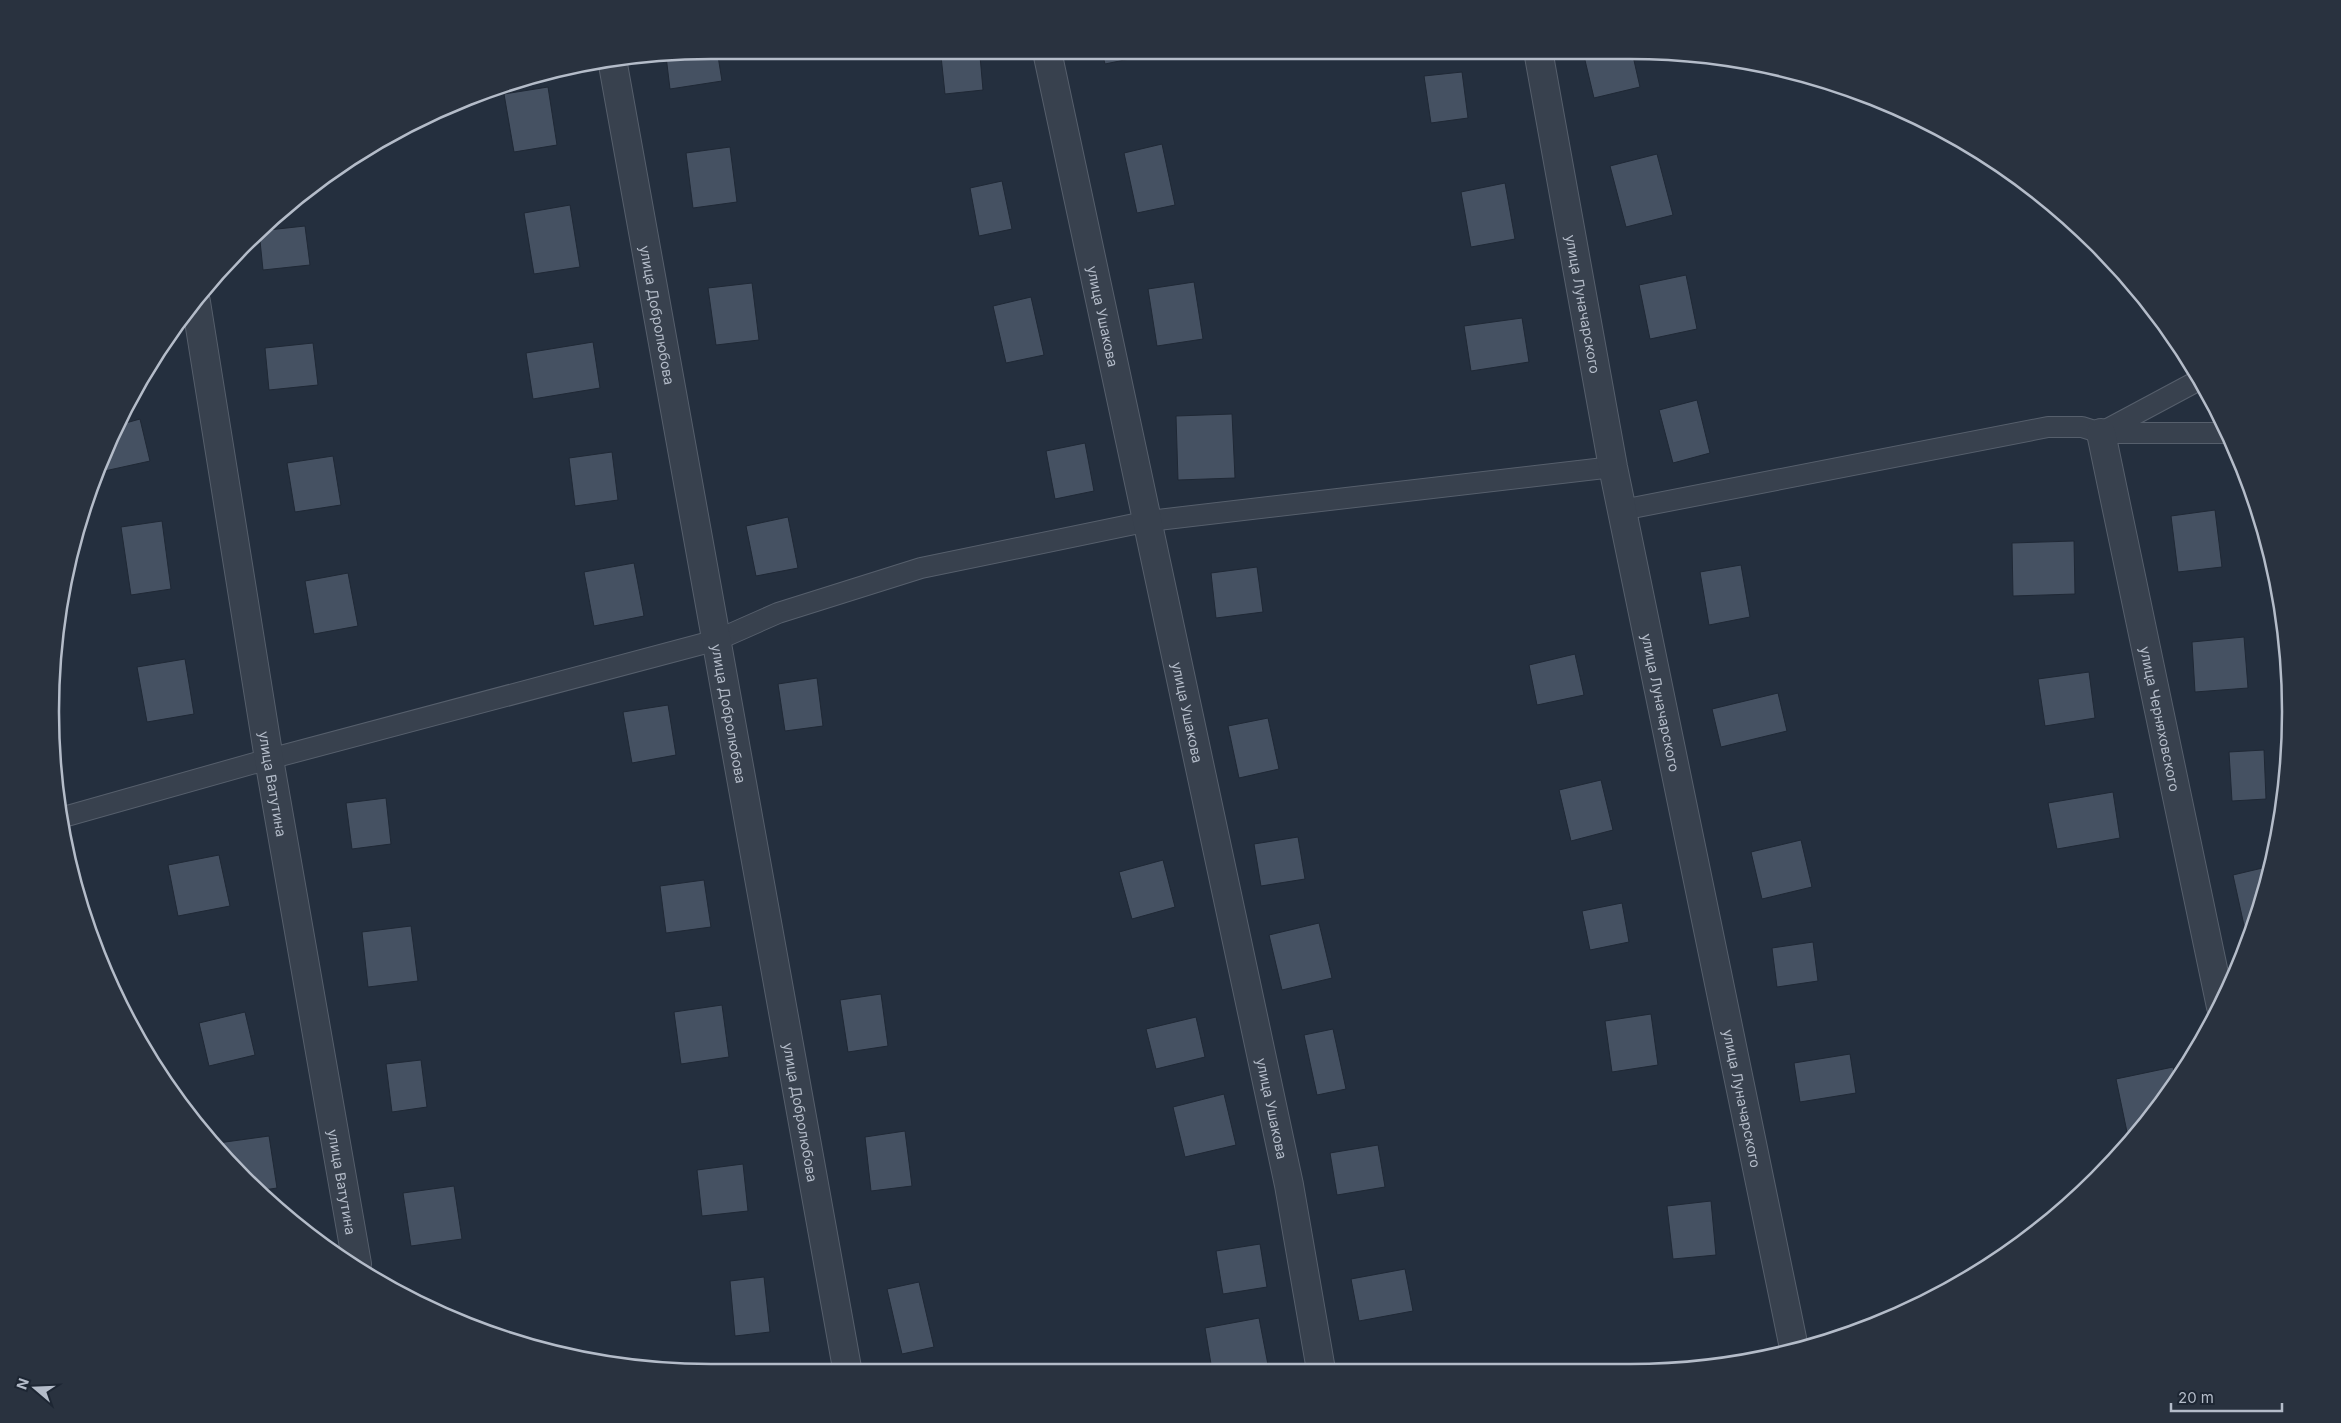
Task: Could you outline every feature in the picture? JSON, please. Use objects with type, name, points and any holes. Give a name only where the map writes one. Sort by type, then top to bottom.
[{"type":"street","name":"улица Ушакова","points":[[1049,59],[1149,521],[1289,1184],[1320,1364]]},
{"type":"street","name":"улица Луначарского","points":[[1540,59],[1613,467],[1793,1343]]},
{"type":"street","name":"улица Добролюбова","points":[[613,66],[846,1364]]},
{"type":"street","name":"улица Ватутина","points":[[197,310],[269,759],[356,1258]]},
{"type":"street","name":"улица Черняховского","points":[[2100,433],[2218,993]]},
{"type":"lane","points":[[2100,433],[2194,383]]},
{"type":"lane","points":[[1622,510],[2048,427],[2082,427],[2100,433],[2220,433]]},
{"type":"lane","points":[[67,816],[269,759],[717,640],[778,613],[921,568],[1149,521],[1613,467]]},
{"type":"building","points":[[718,59],[722,81],[670,89],[667,60]]},
{"type":"building","points":[[941,59],[980,59],[983,90],[945,94]]},
{"type":"building","points":[[1104,59],[1129,59],[1105,64]]},
{"type":"building","points":[[1585,59],[1634,59],[1640,87],[1594,98]]},
{"type":"building","points":[[1462,72],[1468,118],[1431,123],[1424,76]]},
{"type":"building","points":[[548,87],[557,145],[514,152],[504,94]]},
{"type":"building","points":[[1162,144],[1175,205],[1137,213],[1124,153]]},
{"type":"building","points":[[730,147],[737,202],[693,208],[686,153]]},
{"type":"building","points":[[1657,154],[1673,215],[1626,227],[1610,166]]},
{"type":"building","points":[[1002,181],[1012,229],[979,236],[970,188]]},
{"type":"building","points":[[1505,183],[1515,239],[1471,247],[1461,192]]},
{"type":"building","points":[[570,205],[580,267],[534,274],[524,213]]},
{"type":"building","points":[[305,226],[310,265],[263,270],[260,241],[272,230]]},
{"type":"building","points":[[1686,275],[1697,329],[1650,339],[1639,285]]},
{"type":"building","points":[[1194,282],[1203,339],[1157,346],[1148,289]]},
{"type":"building","points":[[752,283],[759,340],[716,345],[708,288]]},
{"type":"building","points":[[1031,297],[1044,355],[1006,363],[993,306]]},
{"type":"building","points":[[1522,318],[1529,362],[1471,371],[1464,326]]},
{"type":"building","points":[[593,342],[600,388],[533,399],[526,353]]},
{"type":"building","points":[[313,343],[318,385],[269,390],[265,348]]},
{"type":"building","points":[[1697,400],[1710,453],[1673,463],[1659,410]]},
{"type":"building","points":[[1232,414],[1235,478],[1178,480],[1176,416]]},
{"type":"building","points":[[140,419],[150,461],[105,471],[108,462],[126,423]]},
{"type":"building","points":[[1085,443],[1094,491],[1055,499],[1046,451]]},
{"type":"building","points":[[612,452],[618,500],[575,506],[569,458]]},
{"type":"building","points":[[333,456],[341,505],[295,512],[287,463]]},
{"type":"building","points":[[2215,510],[2222,567],[2178,572],[2171,516]]},
{"type":"building","points":[[788,517],[798,568],[756,576],[746,526]]},
{"type":"building","points":[[162,521],[171,589],[131,595],[121,527]]},
{"type":"building","points":[[2074,541],[2075,594],[2013,596],[2012,543]]},
{"type":"building","points":[[634,563],[644,616],[594,626],[584,572]]},
{"type":"building","points":[[1741,565],[1750,617],[1709,625],[1700,572]]},
{"type":"building","points":[[1257,567],[1263,612],[1216,618],[1211,573]]},
{"type":"building","points":[[348,573],[358,626],[314,634],[305,581]]},
{"type":"building","points":[[2244,637],[2248,688],[2195,692],[2192,642]]},
{"type":"building","points":[[1575,654],[1584,695],[1537,705],[1529,665]]},
{"type":"building","points":[[185,659],[194,714],[147,722],[137,667]]},
{"type":"building","points":[[2089,672],[2095,718],[2045,726],[2038,679]]},
{"type":"building","points":[[817,678],[823,726],[785,731],[778,684]]},
{"type":"building","points":[[1778,693],[1787,731],[1721,747],[1712,709]]},
{"type":"building","points":[[668,705],[676,755],[632,763],[623,712]]},
{"type":"building","points":[[1268,718],[1279,769],[1239,778],[1228,726]]},
{"type":"building","points":[[2264,750],[2266,799],[2232,801],[2229,752]]},
{"type":"building","points":[[1601,780],[1613,830],[1571,841],[1559,790]]},
{"type":"building","points":[[2113,792],[2120,838],[2057,849],[2048,803]]},
{"type":"building","points":[[386,798],[391,844],[352,849],[346,803]]},
{"type":"building","points":[[1298,837],[1305,879],[1261,886],[1254,844]]},
{"type":"building","points":[[1801,840],[1812,887],[1762,899],[1751,852]]},
{"type":"building","points":[[219,855],[230,906],[178,916],[168,865]]},
{"type":"building","points":[[1163,860],[1175,907],[1132,919],[1119,872]]},
{"type":"building","points":[[2263,868],[2245,929],[2233,875]]},
{"type":"building","points":[[704,880],[711,927],[666,933],[660,886]]},
{"type":"building","points":[[1622,903],[1629,942],[1590,950],[1582,911]]},
{"type":"building","points":[[1319,923],[1332,978],[1282,990],[1269,935]]},
{"type":"building","points":[[411,926],[418,981],[368,987],[362,932]]},
{"type":"building","points":[[1813,942],[1818,981],[1777,987],[1772,948]]},
{"type":"building","points":[[881,994],[888,1046],[848,1052],[840,1000]]},
{"type":"building","points":[[722,1005],[729,1057],[681,1064],[674,1012]]},
{"type":"building","points":[[245,1012],[255,1055],[209,1066],[199,1023]]},
{"type":"building","points":[[1651,1014],[1658,1065],[1612,1072],[1605,1021]]},
{"type":"building","points":[[1196,1017],[1205,1057],[1156,1069],[1146,1029]]},
{"type":"building","points":[[1333,1029],[1346,1089],[1317,1095],[1304,1035]]},
{"type":"building","points":[[1850,1054],[1856,1093],[1800,1102],[1794,1063]]},
{"type":"building","points":[[421,1060],[427,1107],[392,1112],[386,1064]]},
{"type":"building","points":[[2173,1067],[2174,1071],[2147,1109],[2127,1132],[2116,1079]]},
{"type":"building","points":[[1224,1094],[1236,1145],[1185,1157],[1173,1107]]},
{"type":"building","points":[[905,1131],[912,1186],[871,1191],[865,1137]]},
{"type":"building","points":[[269,1136],[277,1188],[268,1189],[221,1143]]},
{"type":"building","points":[[1378,1145],[1385,1187],[1337,1195],[1330,1153]]},
{"type":"building","points":[[743,1164],[748,1211],[702,1216],[697,1170]]},
{"type":"building","points":[[454,1186],[462,1239],[411,1246],[403,1193]]},
{"type":"building","points":[[1711,1201],[1716,1255],[1673,1259],[1667,1206]]},
{"type":"building","points":[[1260,1244],[1267,1287],[1223,1294],[1216,1251]]},
{"type":"building","points":[[1405,1269],[1413,1311],[1359,1321],[1351,1279]]},
{"type":"building","points":[[764,1277],[770,1332],[735,1336],[730,1281]]},
{"type":"building","points":[[919,1282],[934,1347],[902,1354],[887,1289]]},
{"type":"building","points":[[1259,1318],[1268,1364],[1211,1364],[1205,1328]]}]
